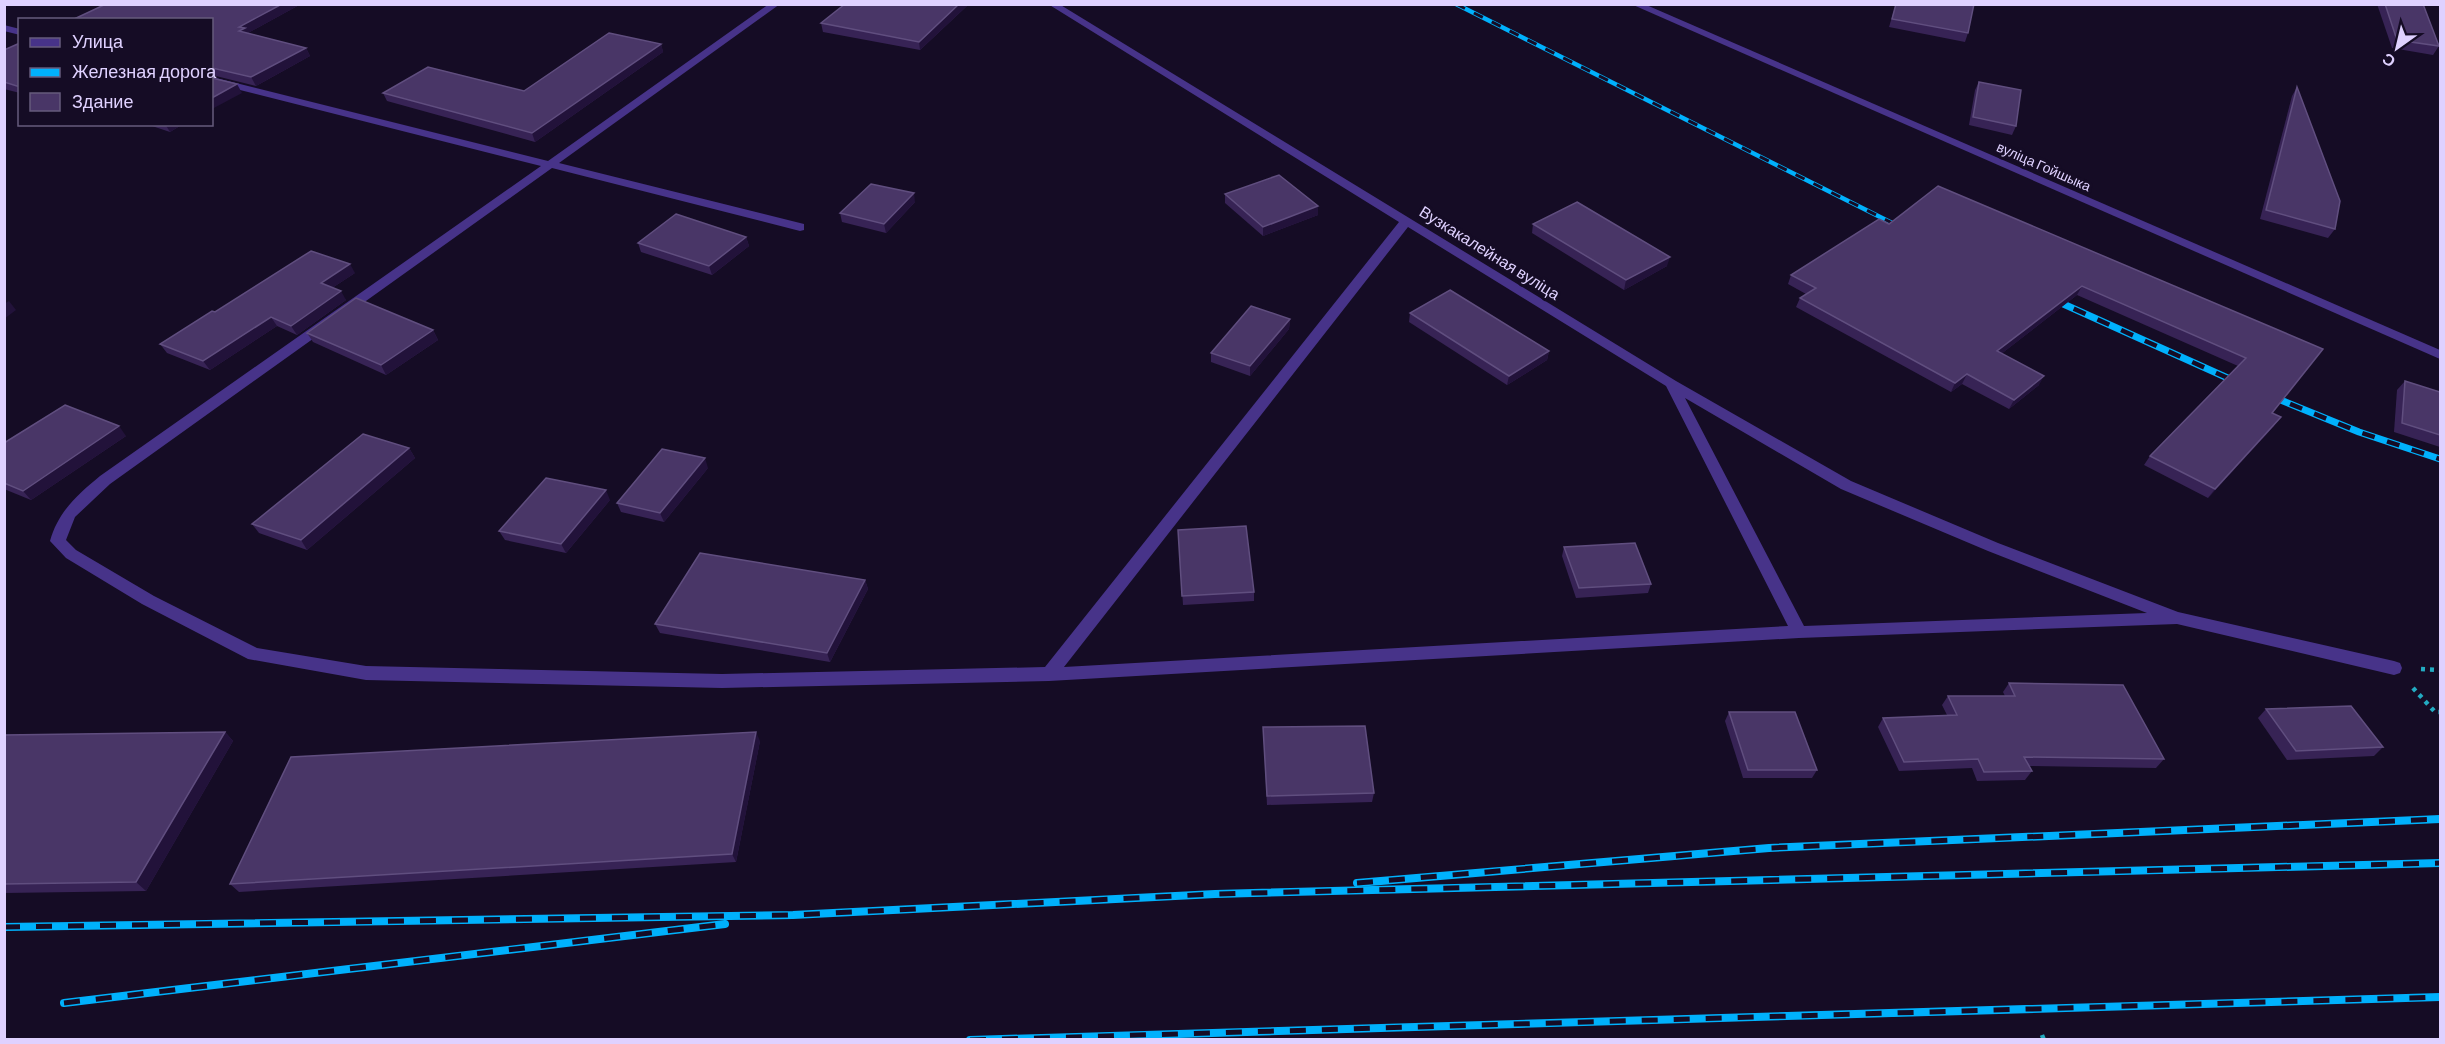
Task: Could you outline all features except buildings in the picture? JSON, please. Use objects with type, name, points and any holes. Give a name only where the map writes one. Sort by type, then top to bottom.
[{"type":"street","points":[[776,4],[105,480],[76,504],[62,524],[58,541],[70,554],[148,600],[254,654],[366,673],[722,681],[1049,674],[1799,632],[2177,618],[2394,668]]},
{"type":"street","name":"Вузкакалейная вуліца","points":[[1052,4],[1671,383],[1846,485],[1993,547],[2177,618]]},
{"type":"street","name":"вуліца Гойшыка","points":[[1635,4],[2440,355]]},
{"type":"street","points":[[213,80],[800,227]]},
{"type":"street","points":[[1049,674],[1407,220]]},
{"type":"street","points":[[1671,383],[1799,632]]},
{"type":"railway","points":[[1456,4],[1906,230]]},
{"type":"railway","points":[[2050,298],[2241,384]]},
{"type":"railway","points":[[2266,394],[2359,432],[2440,459]]},
{"type":"railway","points":[[1357,883],[1769,848],[2440,819]]},
{"type":"railway","points":[[4,927],[793,915],[1215,894],[2440,863]]},
{"type":"railway","points":[[64,1003],[725,924]]},
{"type":"railway","points":[[970,1040],[2440,997]]}]
